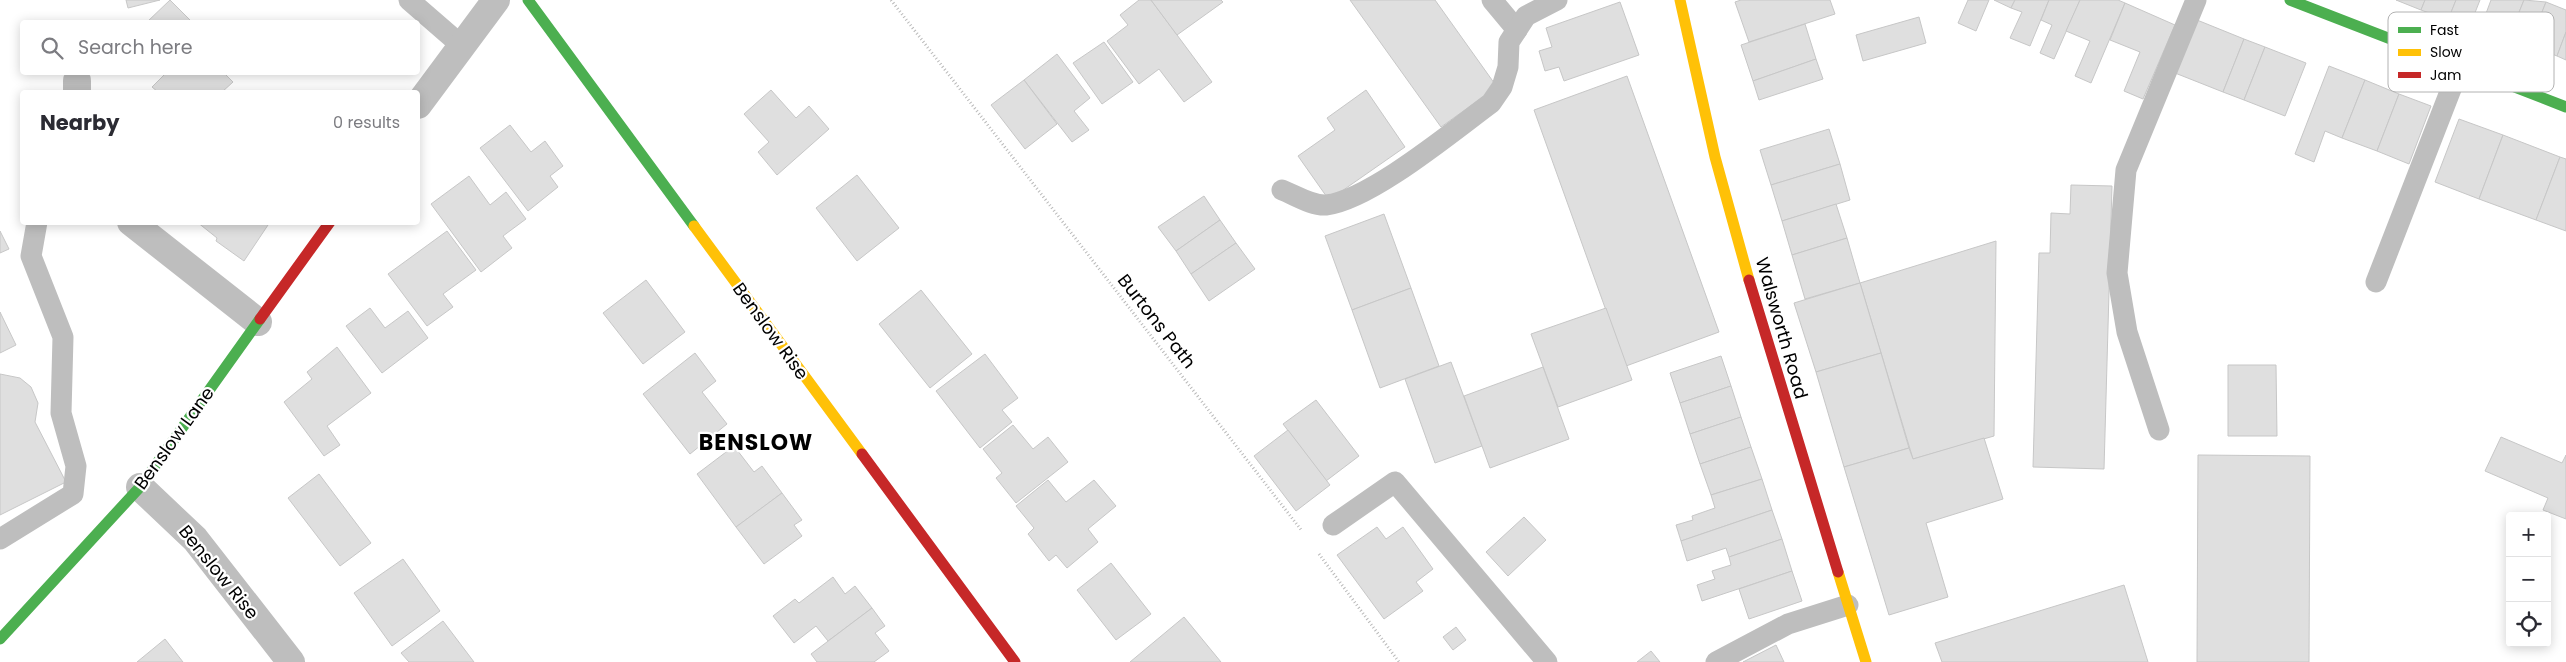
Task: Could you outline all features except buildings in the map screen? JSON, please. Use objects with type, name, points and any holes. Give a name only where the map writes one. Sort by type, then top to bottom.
[{"type":"street","points":[[420,103],[496,0]]},
{"type":"street","name":"Benslow Rise","points":[[528,0],[1015,662]]},
{"type":"street","name":"Walsworth Road","points":[[1680,0],[1715,157],[1766,342],[1866,662]]},
{"type":"street","points":[[2298,2],[2388,38]]},
{"type":"street","points":[[2527,92],[2566,107]]},
{"type":"street","points":[[135,225],[258,322]]},
{"type":"street","name":"Benslow Lane","points":[[0,639],[140,487],[328,225]]},
{"type":"street","name":"Benslow Rise","points":[[140,487],[195,539],[291,662]]},
{"type":"lane","points":[[409,0],[462,46]]},
{"type":"lane","points":[[1492,0],[1517,30]]},
{"type":"lane","points":[[1282,190],[1306,201],[1325,205],[1371,189],[1491,103],[1502,87],[1508,67],[1509,42],[1526,16],[1556,0]]},
{"type":"lane","points":[[2159,430],[2127,332],[2117,273],[2126,170],[2196,0]]},
{"type":"lane","points":[[2376,282],[2450,92]]},
{"type":"lane","points":[[0,539],[73,494],[76,466],[61,413],[64,337],[32,256],[37,225]]},
{"type":"lane","points":[[1333,525],[1395,482],[1547,662]]},
{"type":"lane","points":[[1716,662],[1788,624],[1848,605]]},
{"type":"path","name":"Burtons Path","points":[[891,0],[1305,536]]},
{"type":"path","points":[[1317,552],[1399,662]]},
{"type":"traffic: fast","points":[[528,0],[694,226]]},
{"type":"traffic: fast","points":[[2290,0],[2388,38]]},
{"type":"traffic: fast","points":[[2527,92],[2566,107]]},
{"type":"traffic: fast","points":[[0,639],[140,487],[260,319]]},
{"type":"traffic: slow","points":[[1680,0],[1715,157],[1749,280]]},
{"type":"traffic: slow","points":[[694,226],[862,454]]},
{"type":"traffic: slow","points":[[1838,572],[1866,662]]},
{"type":"traffic: jam","points":[[260,319],[328,225]]},
{"type":"traffic: jam","points":[[1749,280],[1838,572]]},
{"type":"traffic: jam","points":[[862,454],[1015,662]]},
{"type":"district","name":"BENSLOW","points":[[756,442]]}]
